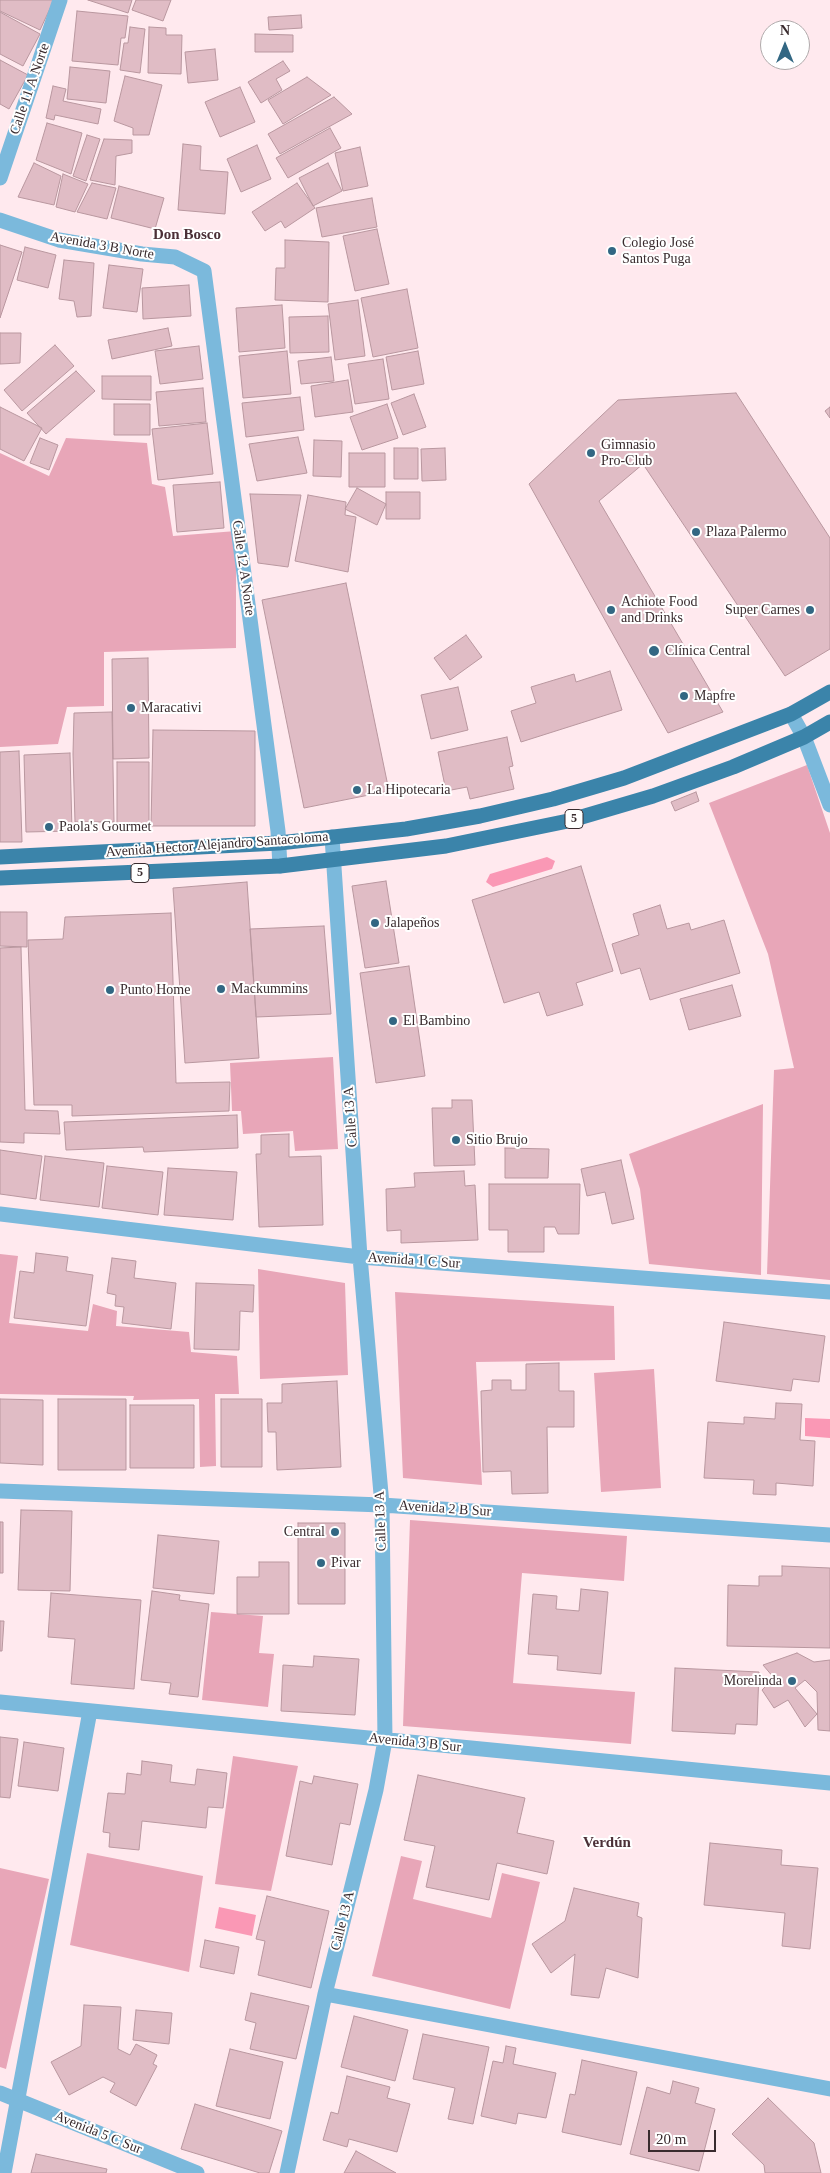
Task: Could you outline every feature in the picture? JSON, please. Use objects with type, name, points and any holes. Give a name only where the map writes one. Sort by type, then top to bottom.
[{"type":"main road","name":"Avenida Hector Alejandro Santacoloma","points":[[0,857],[279,843],[416,827],[480,816],[553,799],[624,778],[791,714],[830,692]]},
{"type":"main road","name":"Avenida Hector Alejandro Santacoloma","points":[[0,878],[280,866],[446,846],[582,817],[705,778],[804,737],[830,722]]},
{"type":"street","name":"Calle 11 A Norte","points":[[0,178],[60,0]]},
{"type":"street","name":"Avenida 3 B Norte","points":[[0,220],[59,240],[142,254],[174,257],[204,271]]},
{"type":"street","name":"Calle 12 A Norte","points":[[204,271],[279,843],[280,866]]},
{"type":"street","points":[[791,714],[804,737],[830,805]]},
{"type":"street","name":"Calle 13 A","points":[[286,2173],[325,1994],[376,1790],[384,1740],[382,1504],[360,1257],[332,837]]},
{"type":"street","name":"Avenida 1 C Sur","points":[[0,1214],[360,1257],[830,1292]]},
{"type":"street","name":"Avenida 2 B Sur","points":[[0,1491],[382,1504],[830,1535]]},
{"type":"street","name":"Avenida 3 B Sur","points":[[0,1702],[830,1783]]},
{"type":"street","points":[[4,2173],[90,1711]]},
{"type":"street","points":[[325,1994],[830,2089]]},
{"type":"street","name":"Avenida 5 C Sur","points":[[0,2093],[197,2173]]},
{"type":"shaded area","points":[[66,438],[147,443],[152,484],[165,487],[173,536],[236,531],[236,648],[104,652],[104,706],[67,707],[58,744],[0,747],[0,453],[49,476]]},
{"type":"shaded area","points":[[807,765],[830,833],[830,1280],[767,1274],[774,1070],[794,1068],[768,954],[709,803]]},
{"type":"shaded area","points":[[547,857],[555,861],[552,869],[493,887],[486,882],[490,874]]},
{"type":"shaded area","points":[[333,1057],[338,1149],[295,1151],[293,1131],[243,1134],[241,1111],[232,1111],[230,1063]]},
{"type":"shaded area","points":[[763,1104],[761,1275],[649,1264],[640,1189],[629,1154]]},
{"type":"shaded area","points":[[0,1254],[18,1256],[9,1323],[88,1331],[93,1304],[117,1311],[116,1326],[189,1332],[191,1352],[237,1356],[239,1394],[215,1394],[216,1466],[200,1467],[199,1399],[133,1400],[134,1396],[0,1394]]},
{"type":"shaded area","points":[[258,1269],[345,1283],[348,1375],[260,1379]]},
{"type":"shaded area","points":[[395,1292],[614,1306],[615,1360],[476,1362],[482,1485],[403,1478]]},
{"type":"shaded area","points":[[654,1369],[661,1488],[601,1492],[594,1373]]},
{"type":"shaded area","points":[[805,1418],[830,1419],[830,1438],[805,1436]]},
{"type":"shaded area","points":[[410,1520],[627,1536],[624,1581],[522,1573],[513,1683],[635,1692],[631,1744],[403,1726]]},
{"type":"shaded area","points":[[211,1612],[263,1616],[259,1653],[274,1654],[268,1707],[202,1700]]},
{"type":"shaded area","points":[[233,1756],[298,1766],[271,1891],[215,1884]]},
{"type":"shaded area","points":[[87,1853],[203,1876],[189,1972],[70,1945]]},
{"type":"shaded area","points":[[401,1856],[422,1861],[413,1899],[491,1918],[502,1873],[540,1882],[510,2009],[372,1976]]},
{"type":"shaded area","points":[[0,1868],[49,1879],[6,2069],[0,2067]]},
{"type":"shaded area","points":[[219,1907],[256,1915],[252,1936],[215,1928]]},
{"type":"building","points":[[0,0],[54,0],[40,30],[0,11]]},
{"type":"building","points":[[88,0],[132,0],[128,13]]},
{"type":"building","points":[[136,0],[171,0],[163,21],[132,10]]},
{"type":"building","points":[[77,11],[128,16],[125,38],[121,38],[118,65],[72,61]]},
{"type":"building","points":[[0,12],[40,34],[23,66],[0,54]]},
{"type":"building","points":[[301,15],[302,28],[269,30],[268,17]]},
{"type":"building","points":[[130,27],[145,29],[140,73],[120,70],[124,43],[128,43]]},
{"type":"building","points":[[149,27],[166,28],[166,35],[182,35],[181,74],[148,73]]},
{"type":"building","points":[[255,34],[293,35],[293,52],[255,52]]},
{"type":"building","points":[[215,49],[218,80],[188,83],[185,52]]},
{"type":"building","points":[[0,60],[28,75],[9,109],[0,104]]},
{"type":"building","points":[[283,61],[290,71],[276,79],[282,90],[261,103],[248,82]]},
{"type":"building","points":[[70,67],[110,71],[106,103],[67,99]]},
{"type":"building","points":[[125,76],[162,85],[149,135],[133,135],[133,128],[114,121]]},
{"type":"building","points":[[307,77],[331,95],[283,124],[268,100]]},
{"type":"building","points":[[53,86],[66,89],[63,101],[101,109],[98,124],[55,115],[54,120],[46,118]]},
{"type":"building","points":[[240,87],[255,122],[220,137],[205,102]]},
{"type":"building","points":[[334,97],[352,114],[280,154],[268,134]]},
{"type":"building","points":[[47,123],[82,133],[71,174],[36,160]]},
{"type":"building","points":[[330,128],[341,148],[288,178],[276,158]]},
{"type":"building","points":[[87,135],[100,139],[86,181],[73,176]]},
{"type":"building","points":[[104,139],[132,140],[132,153],[116,156],[115,185],[90,180]]},
{"type":"building","points":[[183,144],[201,146],[200,170],[228,172],[225,214],[178,210]]},
{"type":"building","points":[[257,145],[271,179],[241,192],[227,159]]},
{"type":"building","points":[[360,147],[368,186],[343,191],[335,153]]},
{"type":"building","points":[[34,163],[61,176],[54,205],[18,197]]},
{"type":"building","points":[[328,163],[342,191],[313,206],[299,178]]},
{"type":"building","points":[[63,174],[88,184],[75,212],[56,207]]},
{"type":"building","points":[[92,183],[116,188],[107,219],[77,212]]},
{"type":"building","points":[[297,183],[315,208],[285,228],[281,221],[265,231],[252,212]]},
{"type":"building","points":[[119,186],[164,198],[155,229],[111,218]]},
{"type":"building","points":[[372,198],[377,227],[322,237],[316,208]]},
{"type":"building","points":[[377,229],[389,284],[355,291],[343,236]]},
{"type":"building","points":[[285,240],[329,242],[328,302],[275,300],[276,268],[285,268]]},
{"type":"building","points":[[0,245],[22,252],[0,318]]},
{"type":"building","points":[[25,247],[56,255],[48,288],[17,280]]},
{"type":"building","points":[[64,260],[94,263],[91,316],[77,317],[74,301],[59,299]]},
{"type":"building","points":[[109,265],[143,269],[137,312],[103,308]]},
{"type":"building","points":[[189,285],[191,316],[143,319],[142,288]]},
{"type":"building","points":[[407,289],[418,348],[373,357],[361,298]]},
{"type":"building","points":[[358,300],[365,356],[335,360],[328,304]]},
{"type":"building","points":[[282,305],[285,348],[239,352],[236,308]]},
{"type":"building","points":[[328,316],[329,352],[290,353],[289,317]]},
{"type":"building","points":[[168,328],[172,346],[112,359],[108,340]]},
{"type":"building","points":[[0,333],[21,333],[20,363],[0,364]]},
{"type":"building","points":[[55,345],[74,366],[22,411],[4,390]]},
{"type":"building","points":[[199,346],[203,379],[160,384],[155,351]]},
{"type":"building","points":[[287,351],[291,394],[243,398],[239,356]]},
{"type":"building","points":[[418,351],[424,384],[392,390],[386,357]]},
{"type":"building","points":[[331,357],[334,381],[301,384],[298,361]]},
{"type":"building","points":[[383,359],[389,399],[355,404],[348,364]]},
{"type":"building","points":[[76,371],[95,391],[46,434],[27,413]]},
{"type":"building","points":[[102,376],[151,376],[151,400],[102,399]]},
{"type":"building","points":[[348,380],[353,412],[315,417],[311,386]]},
{"type":"building","points":[[203,388],[206,422],[159,426],[156,392]]},
{"type":"building","points":[[736,393],[830,538],[830,649],[785,676],[643,464],[599,501],[723,712],[668,733],[529,484],[618,400]]},
{"type":"building","points":[[414,394],[426,427],[403,435],[391,403]]},
{"type":"building","points":[[300,397],[304,430],[246,437],[242,403]]},
{"type":"building","points":[[114,404],[150,404],[150,435],[114,435]]},
{"type":"building","points":[[387,404],[398,438],[362,450],[350,417]]},
{"type":"building","points":[[0,407],[42,428],[24,461],[0,449]]},
{"type":"building","points":[[830,407],[830,418],[825,411]]},
{"type":"building","points":[[207,423],[213,474],[158,480],[152,429]]},
{"type":"building","points":[[298,437],[307,473],[257,481],[249,444]]},
{"type":"building","points":[[40,438],[58,445],[49,470],[30,463]]},
{"type":"building","points":[[314,440],[342,441],[341,477],[313,476]]},
{"type":"building","points":[[394,448],[418,448],[418,479],[394,479]]},
{"type":"building","points":[[445,448],[446,480],[422,481],[421,449]]},
{"type":"building","points":[[349,453],[385,453],[385,487],[349,487]]},
{"type":"building","points":[[220,482],[224,528],[177,532],[173,485]]},
{"type":"building","points":[[357,488],[386,504],[377,525],[345,509]]},
{"type":"building","points":[[386,492],[420,492],[420,519],[386,519]]},
{"type":"building","points":[[250,494],[301,495],[288,567],[258,563]]},
{"type":"building","points":[[308,495],[346,502],[345,515],[356,517],[348,572],[295,561]]},
{"type":"building","points":[[346,583],[389,791],[304,808],[262,600]]},
{"type":"building","points":[[466,635],[482,657],[450,680],[434,658]]},
{"type":"building","name":"Maracativi","points":[[148,658],[149,758],[113,759],[112,659]]},
{"type":"building","points":[[610,671],[622,710],[521,742],[511,711],[536,703],[531,687],[574,674],[576,682]]},
{"type":"building","points":[[458,687],[468,730],[431,739],[421,695]]},
{"type":"building","points":[[112,712],[114,822],[75,822],[74,713]]},
{"type":"building","points":[[153,730],[255,731],[255,826],[151,826]]},
{"type":"building","points":[[507,737],[513,766],[509,767],[514,789],[470,799],[467,787],[446,791],[438,752]]},
{"type":"building","points":[[19,751],[22,842],[0,842],[0,752]]},
{"type":"building","points":[[70,753],[72,831],[26,832],[24,755]]},
{"type":"building","points":[[117,762],[149,762],[149,826],[117,826]]},
{"type":"building","points":[[696,792],[699,801],[675,811],[671,802]]},
{"type":"building","points":[[581,866],[613,971],[576,983],[583,1005],[547,1016],[539,992],[504,1003],[472,900]]},
{"type":"building","points":[[386,881],[399,963],[365,968],[352,886]]},
{"type":"building","points":[[247,882],[259,1058],[185,1063],[173,888]]},
{"type":"building","points":[[660,905],[667,929],[689,923],[691,930],[724,920],[740,973],[650,1000],[640,968],[621,974],[612,944],[639,935],[633,914]]},
{"type":"building","points":[[0,912],[27,912],[27,947],[0,946]]},
{"type":"building","points":[[171,913],[176,1083],[230,1082],[229,1111],[72,1116],[72,1105],[34,1105],[28,940],[63,939],[65,917]]},
{"type":"building","points":[[324,926],[331,1014],[256,1017],[250,929]]},
{"type":"building","points":[[21,947],[25,1110],[58,1111],[60,1134],[24,1133],[24,1143],[0,1142],[0,948]]},
{"type":"building","points":[[409,966],[425,1076],[376,1083],[360,973]]},
{"type":"building","points":[[732,985],[741,1016],[689,1030],[680,999]]},
{"type":"building","points":[[452,1100],[472,1100],[475,1165],[434,1166],[432,1108],[452,1108]]},
{"type":"building","points":[[237,1115],[238,1148],[144,1152],[143,1147],[66,1150],[64,1122]]},
{"type":"building","points":[[289,1134],[289,1157],[321,1156],[323,1225],[259,1227],[256,1154],[261,1154],[261,1135]]},
{"type":"building","points":[[505,1148],[549,1149],[548,1178],[505,1178]]},
{"type":"building","points":[[0,1150],[42,1156],[36,1199],[0,1194]]},
{"type":"building","points":[[45,1156],[104,1163],[99,1207],[40,1200]]},
{"type":"building","points":[[621,1160],[634,1219],[612,1224],[605,1192],[587,1196],[581,1169]]},
{"type":"building","points":[[107,1166],[163,1172],[158,1215],[102,1208]]},
{"type":"building","points":[[168,1168],[237,1172],[233,1220],[164,1215]]},
{"type":"building","points":[[464,1171],[465,1186],[475,1185],[478,1240],[401,1243],[401,1230],[387,1231],[386,1189],[415,1187],[414,1173]]},
{"type":"building","points":[[489,1184],[580,1184],[579,1234],[558,1234],[555,1227],[544,1227],[544,1252],[508,1252],[508,1230],[489,1230]]},
{"type":"building","points":[[36,1253],[68,1257],[66,1271],[93,1275],[86,1326],[14,1318],[20,1271],[34,1273]]},
{"type":"building","points":[[112,1258],[136,1261],[134,1278],[176,1283],[171,1329],[122,1323],[124,1307],[115,1306],[116,1295],[107,1293]]},
{"type":"building","points":[[196,1283],[254,1285],[253,1312],[240,1311],[239,1350],[194,1349]]},
{"type":"building","points":[[724,1322],[825,1336],[819,1382],[793,1379],[791,1391],[716,1381]]},
{"type":"building","points":[[559,1363],[559,1391],[574,1391],[574,1427],[547,1427],[548,1493],[512,1494],[511,1471],[483,1472],[481,1391],[492,1390],[492,1380],[511,1380],[511,1390],[526,1390],[526,1364]]},
{"type":"building","points":[[337,1381],[341,1467],[277,1470],[276,1432],[268,1432],[267,1403],[282,1403],[282,1384]]},
{"type":"building","points":[[0,1399],[43,1400],[43,1465],[0,1463]]},
{"type":"building","points":[[58,1399],[126,1399],[126,1470],[58,1470]]},
{"type":"building","points":[[221,1399],[262,1399],[262,1467],[221,1467]]},
{"type":"building","points":[[776,1403],[802,1404],[800,1440],[815,1441],[813,1486],[776,1483],[776,1495],[753,1494],[754,1480],[704,1478],[708,1422],[744,1424],[744,1417],[775,1419]]},
{"type":"building","points":[[130,1405],[194,1405],[194,1468],[130,1468]]},
{"type":"building","points":[[21,1510],[72,1511],[70,1591],[18,1590]]},
{"type":"building","points":[[0,1522],[3,1522],[3,1573],[0,1573]]},
{"type":"building","name":"Pivar","points":[[298,1523],[345,1523],[345,1604],[298,1604]]},
{"type":"building","points":[[158,1535],[219,1541],[214,1594],[153,1588]]},
{"type":"building","points":[[259,1562],[289,1562],[289,1614],[237,1614],[237,1577],[259,1577]]},
{"type":"building","points":[[782,1566],[830,1568],[830,1648],[727,1646],[728,1585],[759,1586],[759,1576],[782,1576]]},
{"type":"building","points":[[581,1589],[608,1592],[601,1674],[557,1670],[558,1656],[528,1654],[533,1594],[557,1596],[556,1609],[579,1611]]},
{"type":"building","points":[[152,1591],[180,1595],[179,1600],[209,1604],[198,1697],[169,1694],[171,1683],[141,1680]]},
{"type":"building","points":[[51,1593],[141,1600],[134,1689],[71,1684],[75,1639],[48,1637]]},
{"type":"building","points":[[0,1621],[4,1621],[2,1651],[0,1651]]},
{"type":"building","points":[[797,1653],[814,1662],[830,1660],[830,1731],[818,1730],[817,1692],[805,1680],[795,1688],[817,1714],[805,1727],[788,1700],[774,1708],[762,1690],[774,1678],[763,1665]]},
{"type":"building","points":[[314,1656],[359,1659],[355,1715],[281,1711],[283,1665],[313,1667]]},
{"type":"building","points":[[675,1668],[759,1672],[757,1725],[736,1724],[735,1734],[672,1731]]},
{"type":"building","points":[[0,1737],[18,1739],[10,1798],[0,1797]]},
{"type":"building","points":[[24,1742],[64,1748],[58,1791],[18,1786]]},
{"type":"building","points":[[142,1761],[172,1765],[170,1782],[195,1785],[197,1769],[227,1773],[223,1808],[208,1807],[206,1828],[142,1821],[139,1850],[109,1847],[110,1833],[103,1832],[108,1793],[125,1794],[127,1773],[141,1775]]},
{"type":"building","points":[[418,1775],[525,1798],[517,1833],[554,1841],[547,1874],[497,1863],[489,1900],[426,1887],[435,1846],[404,1840]]},
{"type":"building","points":[[314,1776],[358,1784],[350,1825],[340,1823],[332,1865],[286,1856],[300,1781],[312,1784]]},
{"type":"building","points":[[710,1843],[782,1850],[781,1865],[818,1868],[810,1949],[782,1946],[785,1913],[704,1905]]},
{"type":"building","points":[[574,1888],[639,1903],[637,1916],[642,1918],[638,1978],[606,1968],[599,1998],[571,1995],[575,1954],[551,1973],[532,1944],[565,1921]]},
{"type":"building","points":[[267,1896],[329,1911],[311,1988],[258,1975],[265,1941],[256,1939]]},
{"type":"building","points":[[205,1940],[239,1947],[234,1974],[200,1967]]},
{"type":"building","points":[[251,1993],[309,2006],[296,2059],[250,2049],[256,2023],[245,2020]]},
{"type":"building","points":[[84,2005],[121,2007],[118,2049],[130,2055],[136,2044],[157,2055],[153,2064],[157,2066],[136,2106],[110,2092],[115,2083],[103,2077],[69,2095],[51,2062],[81,2046]]},
{"type":"building","points":[[136,2010],[172,2013],[169,2044],[133,2040]]},
{"type":"building","points":[[354,2016],[408,2030],[395,2081],[341,2067]]},
{"type":"building","points":[[423,2034],[489,2047],[473,2124],[448,2119],[455,2088],[413,2079]]},
{"type":"building","points":[[506,2046],[516,2048],[513,2064],[556,2073],[546,2118],[518,2113],[516,2124],[481,2116],[493,2061],[503,2063]]},
{"type":"building","points":[[230,2049],[283,2062],[270,2119],[216,2106]]},
{"type":"building","points":[[582,2060],[637,2072],[621,2145],[562,2132],[570,2094],[575,2095]]},
{"type":"building","points":[[347,2076],[390,2087],[387,2098],[410,2104],[397,2152],[349,2139],[347,2147],[323,2140],[331,2112],[338,2114]]},
{"type":"building","points":[[673,2081],[699,2088],[695,2103],[715,2109],[699,2171],[630,2154],[647,2087],[670,2094]]},
{"type":"building","points":[[768,2098],[814,2143],[821,2173],[765,2173],[764,2165],[732,2134]]},
{"type":"building","points":[[195,2104],[282,2131],[269,2173],[260,2173],[181,2149]]},
{"type":"building","points":[[356,2151],[396,2173],[344,2173]]},
{"type":"building","points":[[36,2154],[107,2169],[106,2173],[31,2173]]},
{"type":"place","name":"Colegio José Santos Puga","points":[[612,251]]},
{"type":"place","name":"Gimnasio Pro-Club","points":[[591,453]]},
{"type":"place","name":"Plaza Palermo","points":[[696,532]]},
{"type":"place","name":"Achiote Food and Drinks","points":[[611,610]]},
{"type":"place","name":"Super Carnes","points":[[810,610]]},
{"type":"place","name":"Clínica Central","points":[[654,651]]},
{"type":"place","name":"Mapfre","points":[[684,696]]},
{"type":"place","name":"Maracativi","points":[[131,708]]},
{"type":"place","name":"La Hipotecaria","points":[[357,790]]},
{"type":"place","name":"Paola's Gourmet","points":[[49,827]]},
{"type":"place","name":"Jalapeños","points":[[375,923]]},
{"type":"place","name":"Mackummins","points":[[221,989]]},
{"type":"place","name":"Punto Home","points":[[110,990]]},
{"type":"place","name":"El Bambino","points":[[393,1021]]},
{"type":"place","name":"Sitio Brujo","points":[[456,1140]]},
{"type":"place","name":"Central","points":[[335,1532]]},
{"type":"place","name":"Pivar","points":[[321,1563]]},
{"type":"place","name":"Morelinda","points":[[792,1681]]},
{"type":"district","name":"Don Bosco","points":[[187,235]]},
{"type":"district","name":"Verdún","points":[[607,1843]]}]
